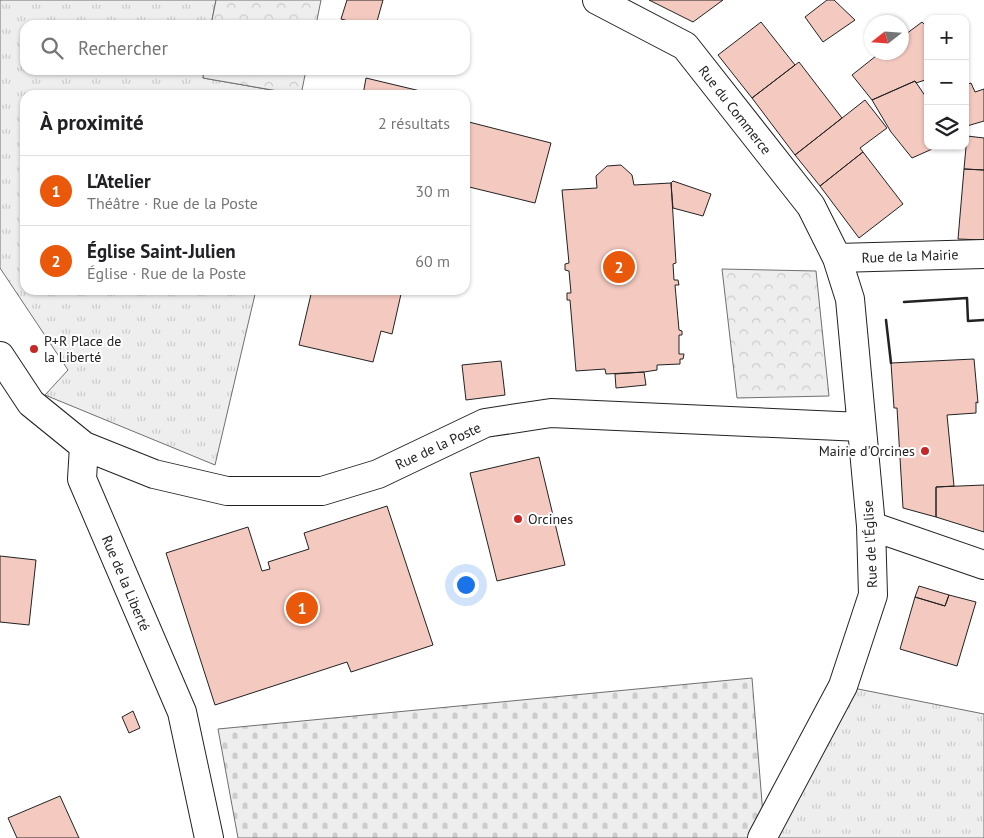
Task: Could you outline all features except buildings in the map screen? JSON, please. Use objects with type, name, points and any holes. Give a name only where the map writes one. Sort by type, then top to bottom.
[{"type":"street","name":"Rue du Commerce","points":[[597,0],[685,46],[811,206],[837,258]]},
{"type":"street","name":"Rue de la Mairie","points":[[837,258],[984,254]]},
{"type":"street","name":"Rue de l'Église","points":[[762,838],[843,686],[873,595],[871,526],[850,300],[837,258]]},
{"type":"street","points":[[0,356],[31,403],[84,446]]},
{"type":"street","name":"Rue de la Poste","points":[[84,446],[154,474],[227,491],[322,491],[378,474],[484,423],[551,413],[861,427]]},
{"type":"street","name":"Rue de la Liberté","points":[[84,446],[82,479],[182,712],[210,838]]},
{"type":"street","points":[[871,526],[984,565]]},
{"type":"green space","points":[[0,0],[216,0],[212,20],[20,20],[20,75],[203,75],[203,78],[271,90],[20,90],[20,295],[255,295],[215,465],[45,395],[68,370],[0,268]]},
{"type":"green space","points":[[216,0],[321,0],[317,20],[212,20]]},
{"type":"green space","points":[[203,75],[305,75],[302,90],[272,90],[203,78]]},
{"type":"green space","points":[[722,269],[816,271],[829,396],[737,398]]},
{"type":"green space","points":[[752,678],[763,815],[751,838],[238,838],[218,729]]},
{"type":"green space","points":[[843,686],[984,714],[984,838],[762,838]]},
{"type":"wall","points":[[904,302],[967,298],[968,321],[984,320]]},
{"type":"wall","points":[[886,320],[891,363]]},
{"type":"place","name":"Église Saint-Julien","points":[[619,267]]},
{"type":"place","name":"P+R Place de la Liberté","points":[[34,349]]},
{"type":"place","name":"Mairie d'Orcines","points":[[925,451]]},
{"type":"place","name":"Orcines","points":[[518,519]]},
{"type":"place","name":"L'Atelier","points":[[302,608]]}]
